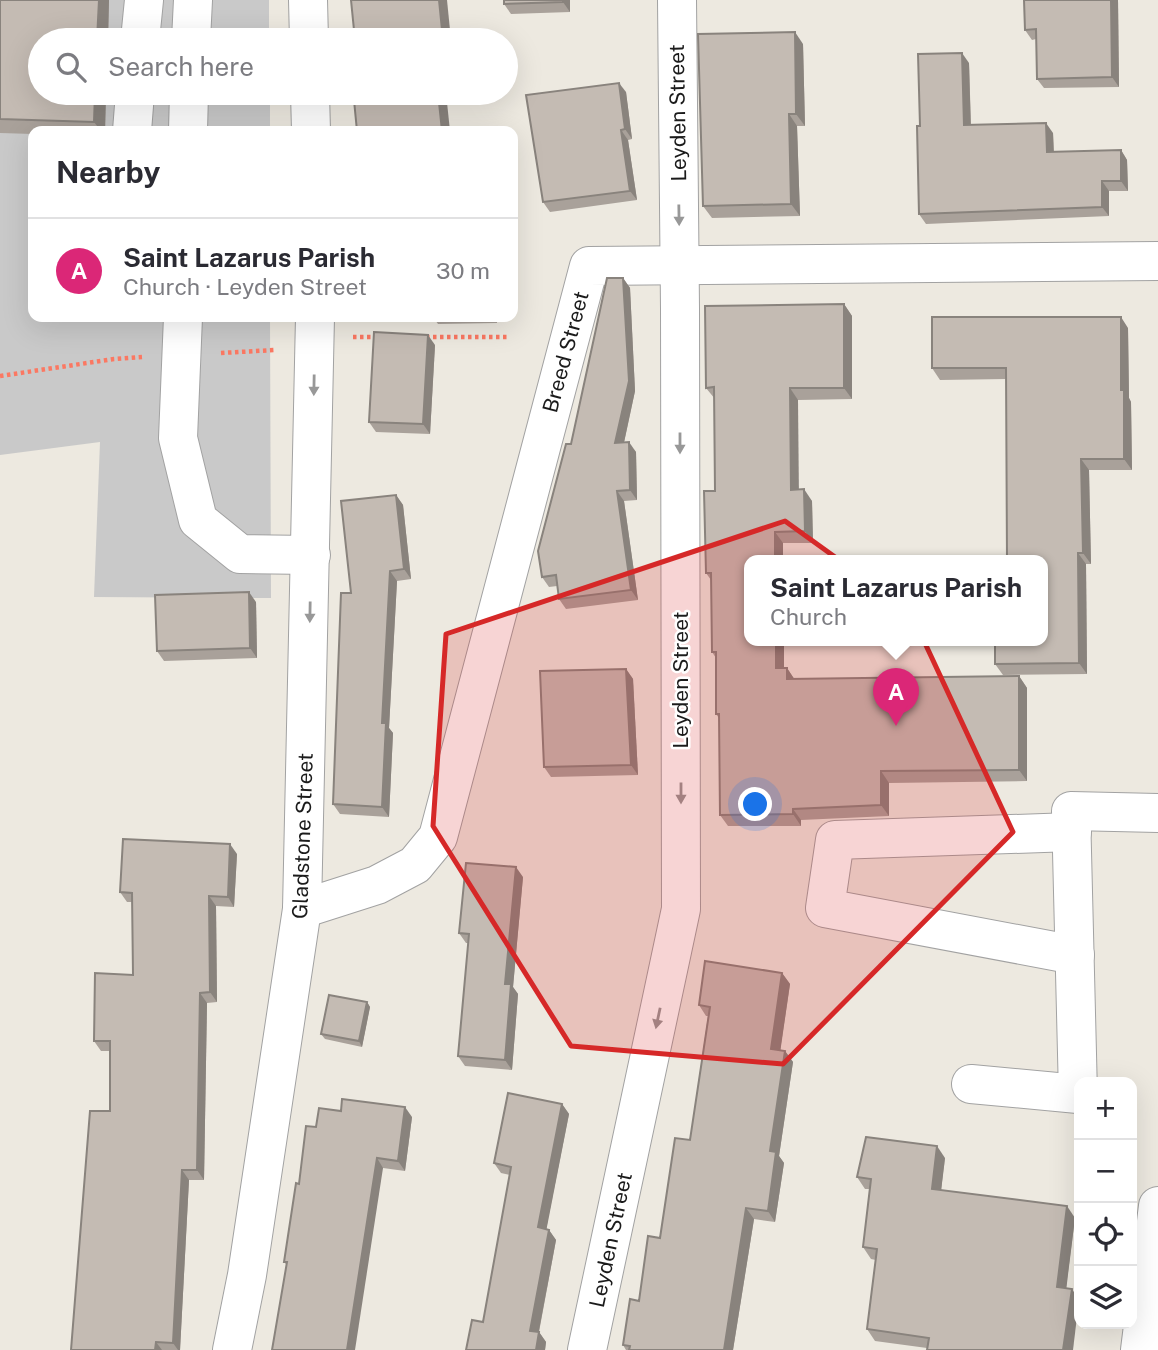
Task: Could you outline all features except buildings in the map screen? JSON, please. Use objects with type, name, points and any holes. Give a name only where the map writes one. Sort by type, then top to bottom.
[{"type":"street","points":[[141,28],[144,0]]},
{"type":"street","points":[[192,28],[193,0]]},
{"type":"street","points":[[308,0],[309,28]]},
{"type":"street","name":"Leyden Street","points":[[587,1350],[681,909],[677,0]]},
{"type":"street","points":[[132,126],[134,105]]},
{"type":"street","points":[[188,126],[189,105]]},
{"type":"street","points":[[310,105],[311,126]]},
{"type":"street","name":"Breed Street","points":[[302,909],[386,880],[415,865],[438,837],[589,266],[1158,261]]},
{"type":"street","points":[[183,322],[178,438],[198,520],[240,554],[311,555]]},
{"type":"street","name":"Gladstone Street","points":[[232,1350],[247,1275],[302,909],[311,555],[328,327]]},
{"type":"street","points":[[971,1084],[1078,1094],[1071,811],[1158,813]]},
{"type":"street","points":[[1072,832],[835,839],[825,908],[1075,955]]},
{"type":"street","points":[[1140,1350],[1158,1206]]},
{"type":"path","points":[[328,327],[383,337]]},
{"type":"path","points":[[425,337],[509,337]]},
{"type":"path","points":[[0,376],[114,359],[277,349],[277,362]]},
{"type":"highlighted area","points":[[785,521],[910,611],[1013,832],[783,1064],[571,1046],[433,826],[446,634]]},
{"type":"shaded area","points":[[0,0],[269,0],[269,28],[28,28],[28,105],[270,105],[270,126],[28,126],[28,322],[270,322],[271,598],[94,597],[100,442],[0,455]]},
{"type":"place","name":"Saint Lazarus Parish","points":[[896,726]]}]
